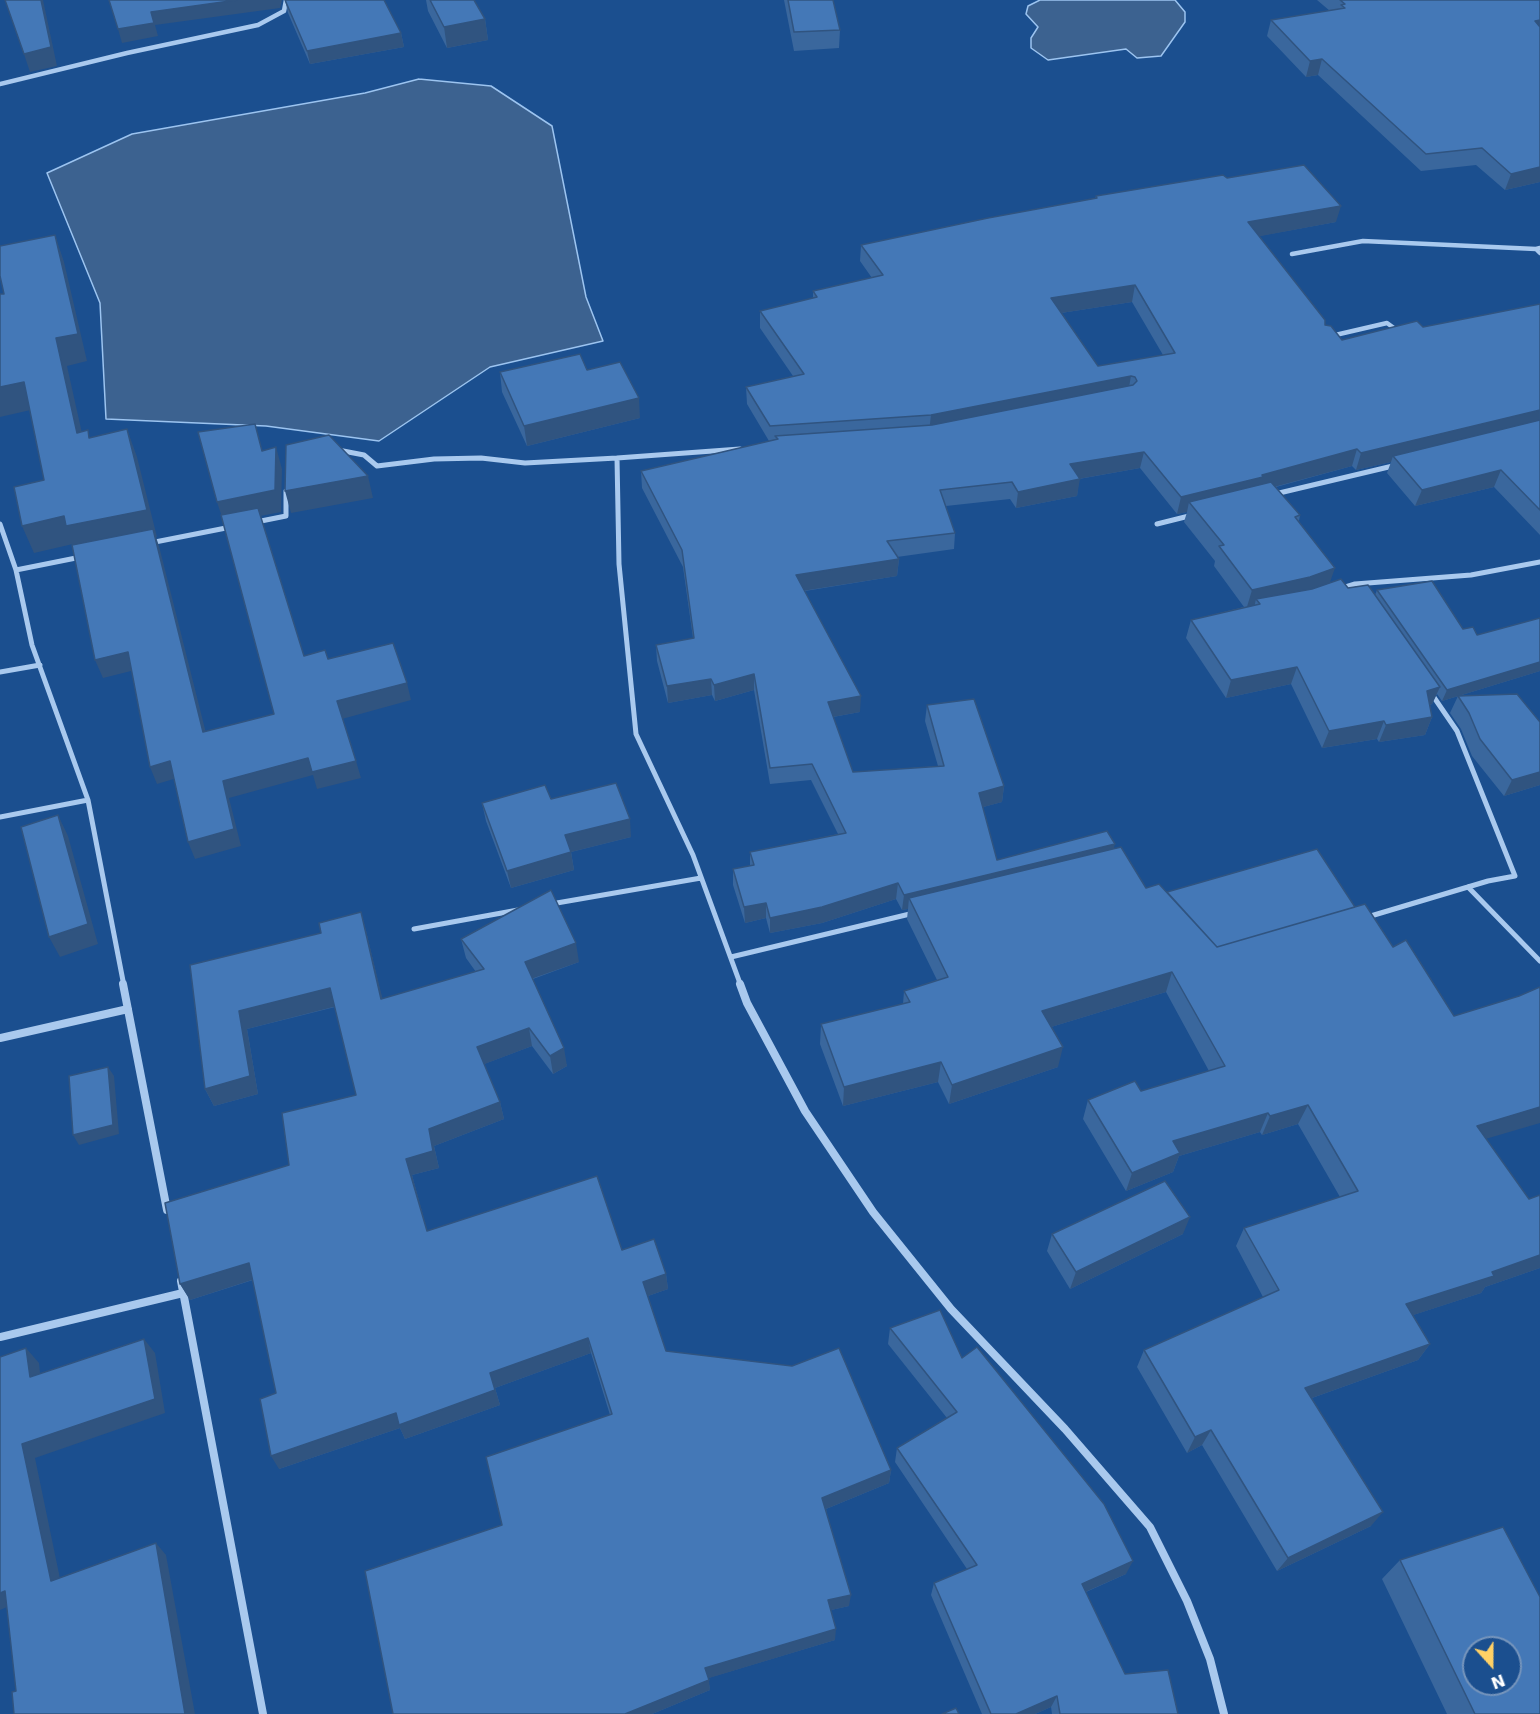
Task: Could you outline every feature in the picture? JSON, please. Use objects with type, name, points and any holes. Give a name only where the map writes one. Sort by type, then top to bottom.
[{"type":"street","points":[[0,84],[127,53],[258,25],[284,11],[286,0]]},
{"type":"street","points":[[1292,254],[1363,241],[1539,250]]},
{"type":"street","points":[[1324,339],[1387,323],[1400,333]]},
{"type":"street","points":[[332,450],[364,455],[377,466],[434,459],[481,458],[525,463],[617,459],[746,449]]},
{"type":"street","points":[[617,459],[619,564],[636,734],[701,878],[747,1003],[805,1111],[873,1212],[951,1309],[1065,1429],[1150,1527],[1187,1601],[1206,1649],[1224,1714]]},
{"type":"street","points":[[1265,497],[1402,464]]},
{"type":"street","points":[[251,523],[286,516],[286,483]]},
{"type":"street","points":[[1157,524],[1199,513]]},
{"type":"street","points":[[0,524],[3,545],[16,570],[32,645],[88,800],[168,1214]]},
{"type":"street","points":[[145,544],[239,525]]},
{"type":"street","points":[[16,570],[86,556]]},
{"type":"street","points":[[1335,591],[1354,584],[1471,575],[1540,562]]},
{"type":"street","points":[[1354,584],[1361,592]]},
{"type":"street","points":[[0,672],[40,665]]},
{"type":"street","points":[[1356,920],[1468,887],[1515,876],[1457,731],[1424,683]]},
{"type":"street","points":[[0,818],[88,800]]},
{"type":"street","points":[[540,906],[701,878]]},
{"type":"street","points":[[1468,887],[1540,961]]},
{"type":"street","points":[[414,929],[529,908]]},
{"type":"street","points":[[731,957],[926,910]]},
{"type":"street","points":[[0,1038],[128,1009]]},
{"type":"street","points":[[178,1271],[263,1714]]},
{"type":"street","points":[[0,1337],[183,1293]]},
{"type":"water","points":[[1040,0],[1175,0],[1185,12],[1185,22],[1161,56],[1137,58],[1126,49],[1048,60],[1031,48],[1031,38],[1038,27],[1026,14],[1028,6]]},
{"type":"water","points":[[419,79],[491,86],[552,126],[586,297],[603,341],[490,367],[379,441],[266,426],[106,419],[100,303],[47,173],[132,134],[365,93]]},
{"type":"building","points":[[5,0],[41,0],[51,47],[24,54]]},
{"type":"building","points":[[109,0],[237,0],[151,12],[154,23],[118,29]]},
{"type":"building","points":[[285,0],[384,0],[401,33],[307,51]]},
{"type":"building","points":[[430,0],[474,0],[485,19],[444,27]]},
{"type":"building","points":[[788,0],[833,0],[840,30],[794,32]]},
{"type":"building","points":[[1340,0],[1540,0],[1540,20],[1535,21],[1540,27],[1540,167],[1511,174],[1482,148],[1426,154],[1322,59],[1310,61],[1271,20],[1345,8],[1341,5],[1345,4]]},
{"type":"building","points":[[1304,165],[1341,206],[1248,222],[1325,320],[1325,325],[1331,326],[1342,340],[1417,321],[1423,327],[1540,304],[1540,410],[1361,453],[1357,449],[1262,475],[1263,477],[1181,497],[1144,452],[1070,464],[1080,479],[1018,492],[1012,482],[940,490],[955,533],[887,541],[899,559],[796,575],[861,696],[828,702],[853,772],[944,766],[927,705],[974,699],[1004,786],[979,793],[997,860],[1107,831],[1115,844],[904,895],[898,883],[822,907],[770,918],[766,903],[744,907],[733,869],[754,865],[750,852],[846,833],[812,764],[770,768],[754,674],[714,685],[711,679],[667,686],[656,645],[694,638],[682,550],[641,471],[778,439],[775,436],[932,425],[1133,385],[1137,381],[1131,376],[931,415],[770,426],[746,387],[804,374],[760,311],[817,297],[813,291],[883,275],[861,245],[1097,198],[1096,196],[1223,175],[1227,178]],"holes":[[[1135,285],[1175,353],[1098,366],[1051,298]]]},
{"type":"building","points":[[55,235],[78,334],[56,338],[77,433],[88,430],[89,438],[127,429],[147,510],[66,526],[64,516],[22,526],[14,487],[44,480],[24,382],[0,387],[0,294],[4,294],[0,276],[0,246]]},
{"type":"building","points":[[580,354],[587,370],[620,362],[639,398],[524,426],[500,372]]},
{"type":"building","points":[[1540,420],[1540,510],[1501,470],[1422,490],[1393,456]]},
{"type":"building","points":[[255,424],[262,451],[276,447],[275,490],[217,502],[198,432]]},
{"type":"building","points":[[329,435],[368,476],[285,491],[286,445]]},
{"type":"building","points":[[1271,482],[1300,515],[1295,517],[1335,568],[1310,577],[1252,590],[1219,546],[1224,545],[1189,502]]},
{"type":"building","points":[[258,508],[304,656],[325,650],[328,659],[393,643],[407,683],[337,701],[356,761],[312,772],[308,758],[223,781],[234,829],[188,842],[170,761],[150,767],[128,652],[95,660],[72,545],[153,529],[203,732],[274,714],[221,515]]},
{"type":"building","points":[[1341,579],[1348,588],[1368,585],[1440,687],[1427,691],[1432,717],[1386,725],[1384,721],[1329,731],[1297,667],[1231,680],[1191,620],[1260,604],[1256,599],[1312,589]]},
{"type":"building","points":[[1432,581],[1463,629],[1473,627],[1477,635],[1540,618],[1540,662],[1447,690],[1377,590]]},
{"type":"building","points":[[1517,694],[1540,722],[1540,772],[1512,780],[1480,739],[1469,713],[1458,696]]},
{"type":"building","points":[[616,783],[630,819],[565,835],[571,852],[507,871],[482,803],[545,785],[551,799]]},
{"type":"building","points":[[58,815],[88,924],[49,937],[21,827]]},
{"type":"building","points":[[1121,847],[1146,888],[1159,884],[1217,947],[1365,904],[1393,947],[1406,940],[1454,1016],[1519,996],[1540,987],[1540,1107],[1477,1126],[1529,1199],[1540,1195],[1540,1255],[1492,1272],[1494,1276],[1406,1304],[1430,1344],[1305,1388],[1383,1512],[1288,1558],[1211,1430],[1195,1437],[1144,1350],[1279,1290],[1244,1228],[1358,1191],[1308,1105],[1270,1116],[1268,1113],[1173,1141],[1180,1153],[1132,1173],[1088,1100],[1135,1081],[1141,1091],[1225,1066],[1172,972],[1042,1011],[1063,1047],[952,1085],[941,1062],[844,1087],[821,1024],[910,1002],[904,991],[948,977],[909,898]]},
{"type":"building","points":[[1317,849],[1355,907],[1217,947],[1167,892]]},
{"type":"building","points":[[551,890],[576,943],[525,962],[564,1048],[550,1056],[529,1028],[477,1047],[500,1102],[429,1129],[433,1151],[406,1159],[427,1231],[597,1176],[622,1250],[654,1239],[666,1274],[643,1282],[666,1351],[792,1366],[839,1348],[891,1470],[822,1498],[851,1595],[828,1600],[836,1629],[705,1668],[709,1680],[625,1714],[393,1714],[365,1571],[502,1525],[486,1457],[612,1414],[588,1338],[490,1373],[495,1390],[399,1425],[396,1413],[271,1456],[260,1399],[276,1393],[249,1263],[180,1284],[165,1203],[289,1165],[282,1113],[356,1095],[330,988],[239,1011],[250,1076],[205,1089],[190,965],[321,933],[319,923],[361,912],[381,999],[484,969],[461,939]]},
{"type":"building","points":[[108,1067],[113,1125],[73,1135],[69,1076]]},
{"type":"building","points":[[1165,1181],[1190,1217],[1076,1272],[1052,1234]]},
{"type":"building","points":[[940,1310],[962,1358],[977,1347],[1104,1504],[1133,1561],[1082,1584],[1125,1674],[1168,1670],[1178,1714],[1060,1714],[1057,1696],[1016,1714],[991,1714],[934,1583],[977,1565],[897,1448],[957,1412],[890,1328]]},
{"type":"building","points":[[144,1339],[155,1399],[22,1444],[51,1581],[156,1543],[185,1714],[14,1714],[12,1692],[16,1691],[5,1591],[0,1593],[0,1357],[26,1348],[30,1377]]},
{"type":"building","points":[[1503,1527],[1540,1597],[1540,1714],[1475,1714],[1466,1696],[1522,1696],[1522,1636],[1462,1636],[1462,1687],[1400,1560]]},
{"type":"building","points":[[956,1708],[959,1714],[942,1714]]}]
